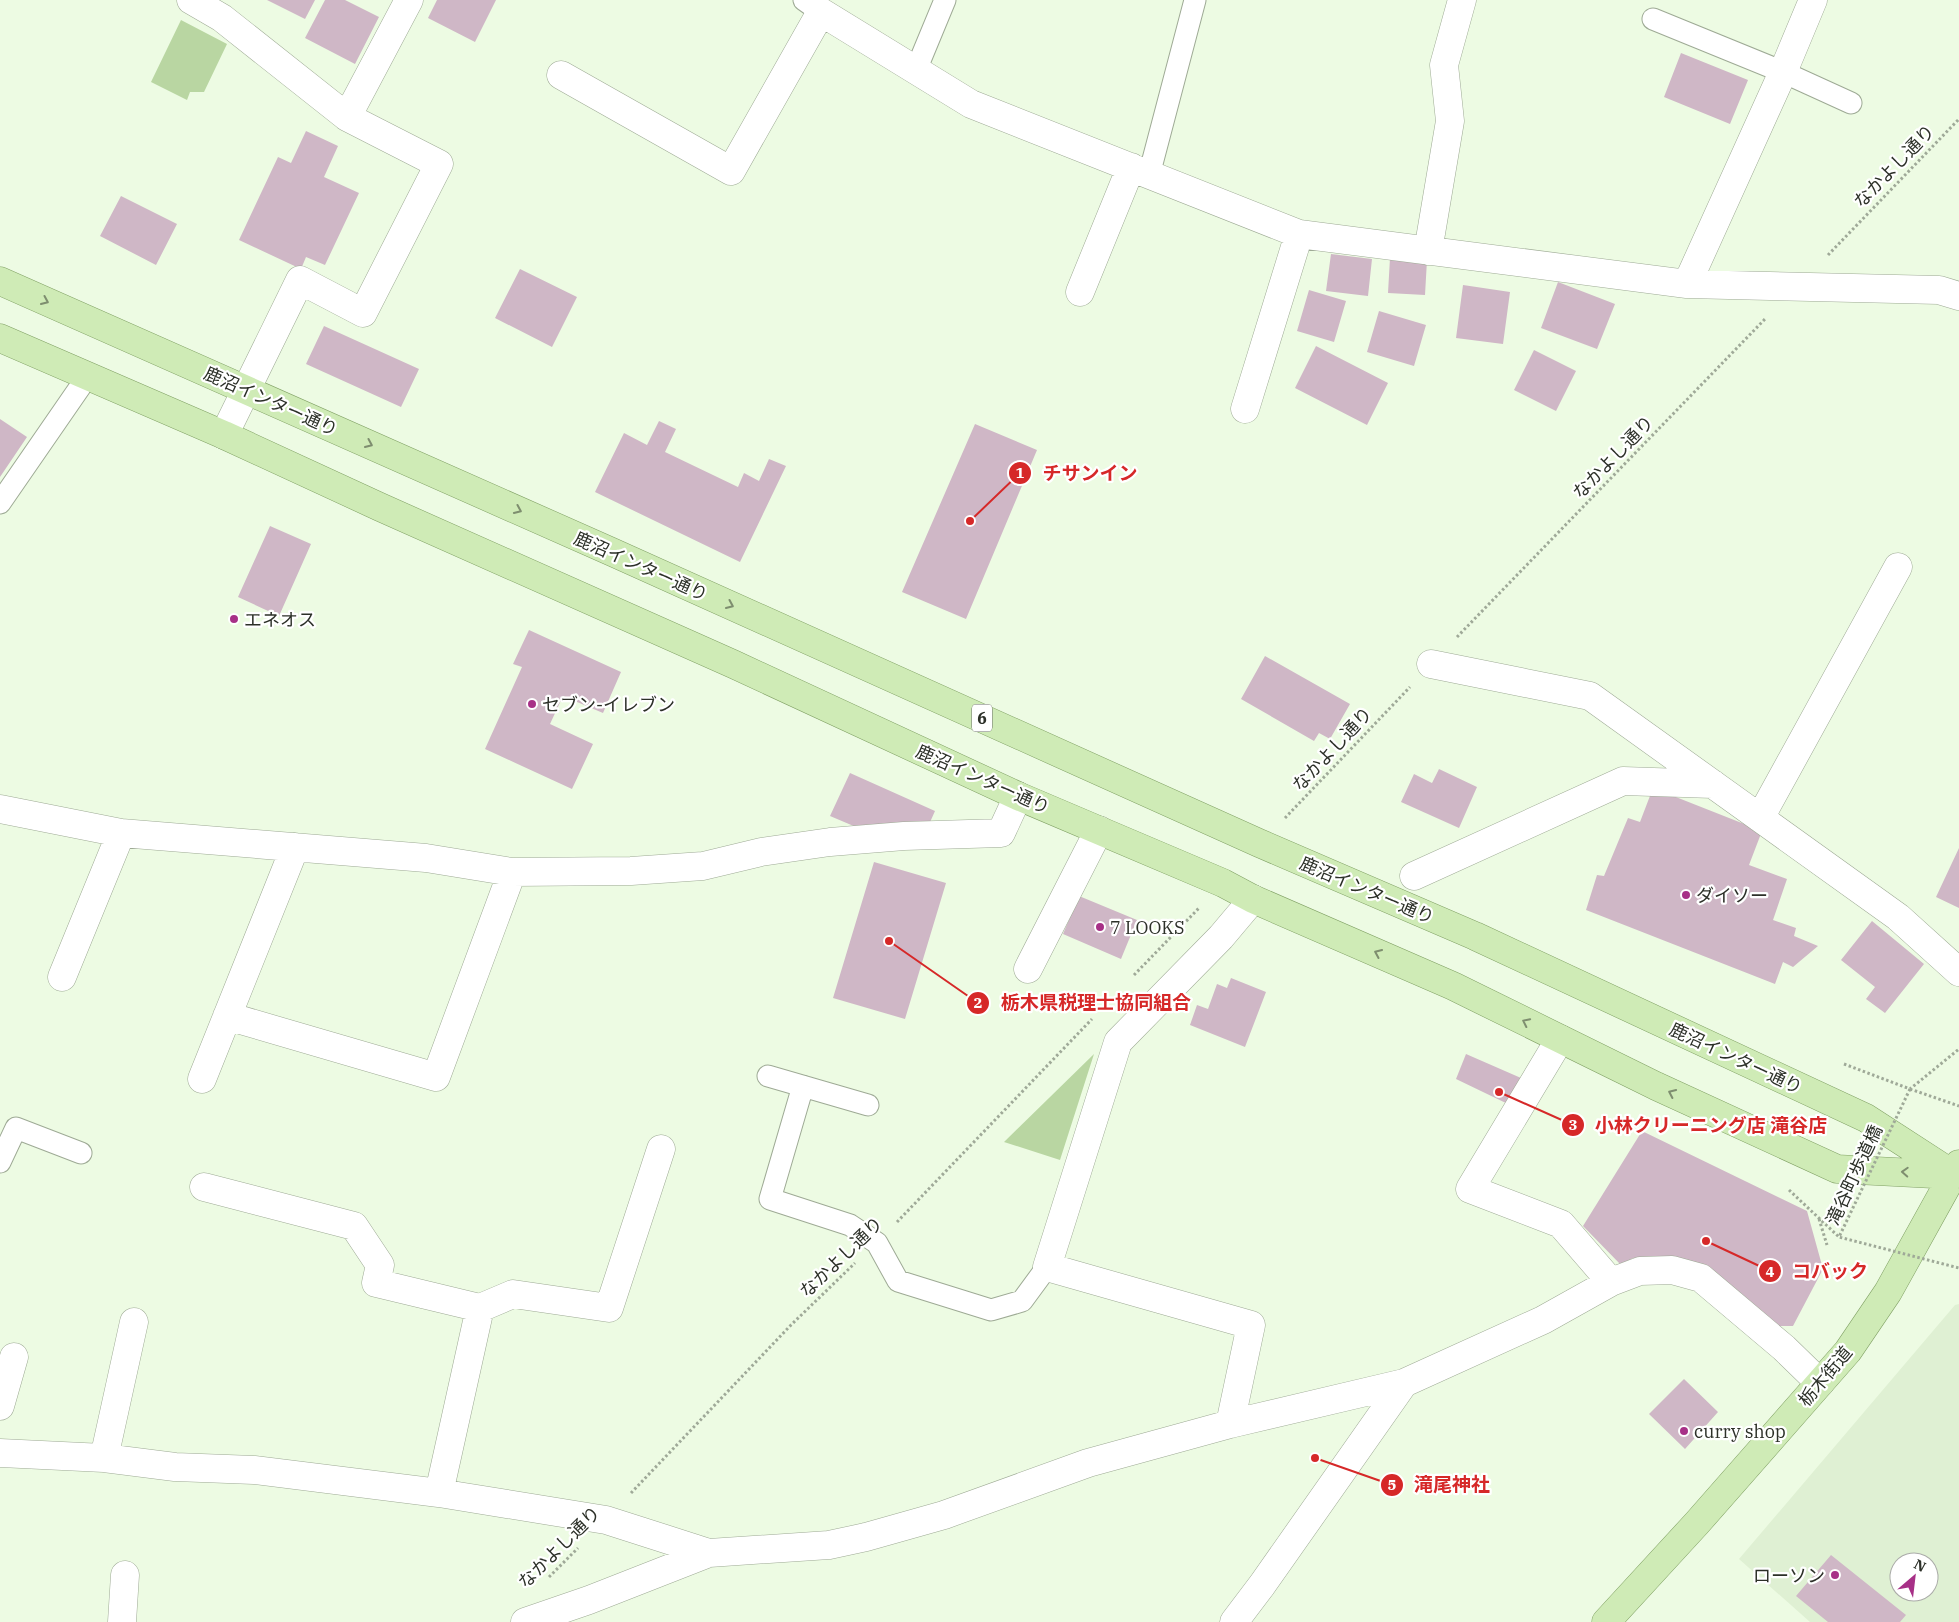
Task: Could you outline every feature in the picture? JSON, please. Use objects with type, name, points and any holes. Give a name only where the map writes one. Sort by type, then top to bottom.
[{"type":"main road","name":"鹿沼インター通り","points":[[0,281],[246,389],[1260,844],[1492,944],[1866,1118],[1956,1170]]},
{"type":"main road","name":"鹿沼インター通り","points":[[0,338],[224,435],[742,668],[1018,796],[1223,883],[1253,899],[1454,986],[1656,1086],[1837,1168],[1956,1170]]},
{"type":"main road","name":"栃木街道","points":[[1606,1622],[1697,1523],[1848,1351],[1880,1305],[1956,1170]]},
{"type":"street","points":[[190,0],[222,18],[347,117],[439,164],[362,314],[300,280],[224,435]]},
{"type":"street","points":[[347,117],[409,0]]},
{"type":"street","points":[[1428,251],[1450,122],[1444,65],[1462,0]]},
{"type":"street","points":[[1687,284],[1783,72],[1813,0]]},
{"type":"street","points":[[561,75],[731,171],[813,6],[971,104],[1299,234],[1687,284],[1939,290],[1959,296]]},
{"type":"street","points":[[1080,292],[1140,171]]},
{"type":"street","points":[[1245,409],[1299,234]]},
{"type":"street","points":[[1760,818],[1898,567]]},
{"type":"street","points":[[1430,664],[1590,696],[1898,917],[1959,972]]},
{"type":"street","points":[[1414,876],[1623,781],[1713,784]]},
{"type":"street","points":[[0,809],[121,833],[426,858],[512,872],[631,871],[703,866],[761,852],[830,842],[904,836],[1001,833],[1018,796]]},
{"type":"street","points":[[1028,969],[1099,830]]},
{"type":"street","points":[[62,977],[121,833]]},
{"type":"street","points":[[202,1079],[295,847]]},
{"type":"street","points":[[226,1016],[436,1077],[512,872]]},
{"type":"street","points":[[1230,1424],[1251,1326],[1047,1267],[1118,1042],[1221,937],[1253,899]]},
{"type":"street","points":[[1560,1039],[1470,1189],[1561,1224],[1611,1282]]},
{"type":"street","points":[[204,1187],[354,1226],[380,1265],[376,1283],[480,1308],[513,1294],[609,1308],[661,1148]]},
{"type":"street","points":[[525,1622],[589,1600],[709,1553],[829,1545],[866,1537],[944,1515],[1088,1463],[1230,1424],[1404,1383],[1543,1320],[1611,1282],[1640,1272],[1672,1270],[1701,1278],[1784,1348],[1820,1383]]},
{"type":"street","points":[[439,1493],[480,1308]]},
{"type":"street","points":[[104,1458],[134,1322]]},
{"type":"street","points":[[0,1406],[14,1357]]},
{"type":"street","points":[[1234,1622],[1262,1586],[1404,1383]]},
{"type":"street","points":[[0,1453],[104,1458],[175,1467],[254,1470],[439,1493],[606,1520],[709,1553]]},
{"type":"street","points":[[122,1622],[125,1575]]},
{"type":"lane","points":[[916,70],[945,0]]},
{"type":"lane","points":[[1140,171],[1195,0]]},
{"type":"lane","points":[[1653,19],[1783,72],[1851,103]]},
{"type":"lane","points":[[0,503],[87,377]]},
{"type":"lane","points":[[768,1076],[868,1105]]},
{"type":"lane","points":[[803,1086],[770,1199],[850,1226],[877,1243],[898,1281],[991,1310],[1022,1301],[1047,1267]]},
{"type":"lane","points":[[0,1162],[16,1128],[81,1153]]},
{"type":"path","name":"なかよし通り","points":[[1288,816],[1430,664],[1959,119]]},
{"type":"path","points":[[1129,981],[1197,910]]},
{"type":"path","name":"なかよし通り","points":[[546,1580],[606,1520],[791,1325],[877,1243],[1095,1016]]},
{"type":"path","points":[[1910,1089],[1959,1049]]},
{"type":"path","points":[[1844,1064],[1959,1106]]},
{"type":"path","name":"滝谷町歩道橋","points":[[1910,1089],[1839,1237],[1959,1268]]},
{"type":"path","points":[[1789,1190],[1839,1237]]},
{"type":"path","points":[[1818,1216],[1827,1245]]},
{"type":"shaded area","points":[[1959,1304],[1959,1622],[1810,1622],[1739,1559],[1955,1305]]},
{"type":"green space","points":[[181,20],[227,44],[204,92],[190,92],[187,100],[151,82]]},
{"type":"green space","points":[[1094,1054],[1060,1160],[1004,1142]]},
{"type":"building","points":[[267,0],[315,0],[305,19]]},
{"type":"building","points":[[325,0],[345,0],[379,17],[355,64],[305,38]]},
{"type":"building","points":[[437,0],[496,0],[475,42],[428,18]]},
{"type":"building","points":[[1681,53],[1748,80],[1730,124],[1664,97]]},
{"type":"building","points":[[306,131],[338,146],[324,177],[359,193],[325,265],[306,257],[301,269],[239,240],[278,157],[291,163]]},
{"type":"building","points":[[121,196],[177,224],[156,265],[100,236]]},
{"type":"building","points":[[1331,254],[1372,259],[1368,296],[1326,291]]},
{"type":"building","points":[[1390,258],[1427,260],[1425,295],[1388,293]]},
{"type":"building","points":[[520,269],[577,297],[552,347],[495,318]]},
{"type":"building","points":[[1558,282],[1615,304],[1597,349],[1541,328]]},
{"type":"building","points":[[1463,285],[1510,292],[1503,344],[1456,338]]},
{"type":"building","points":[[1309,290],[1346,301],[1334,342],[1297,331]]},
{"type":"building","points":[[1379,311],[1426,325],[1414,366],[1367,352]]},
{"type":"building","points":[[324,326],[419,369],[401,407],[306,364]]},
{"type":"building","points":[[1316,346],[1388,383],[1367,425],[1295,388]]},
{"type":"building","points":[[1534,350],[1576,371],[1556,411],[1514,390]]},
{"type":"building","points":[[0,419],[27,437],[0,477]]},
{"type":"building","points":[[659,421],[676,429],[665,452],[738,487],[744,473],[759,481],[769,459],[786,466],[740,562],[595,492],[624,433],[647,445]]},
{"type":"building","points":[[975,424],[1037,450],[966,619],[902,592]]},
{"type":"building","points":[[270,526],[311,544],[279,616],[238,597]]},
{"type":"building","name":"セブン-イレブン","points":[[529,630],[621,672],[603,713],[563,696],[550,724],[593,744],[572,789],[485,749],[522,667],[513,664]]},
{"type":"building","points":[[1265,656],[1350,704],[1330,739],[1319,733],[1314,741],[1241,699]]},
{"type":"building","points":[[1439,769],[1477,787],[1459,828],[1401,802],[1414,774],[1432,783]]},
{"type":"building","points":[[850,773],[935,811],[927,829],[856,827],[830,816]]},
{"type":"building","name":"ダイソー","points":[[1653,788],[1762,831],[1749,865],[1787,879],[1773,920],[1796,928],[1794,936],[1818,946],[1793,967],[1783,962],[1775,984],[1586,910],[1597,875],[1604,876],[1628,818],[1640,822]]},
{"type":"building","points":[[1959,848],[1959,908],[1936,897]]},
{"type":"building","points":[[874,862],[946,883],[905,1019],[833,998]]},
{"type":"building","name":"7 LOOKS","points":[[1079,896],[1137,920],[1121,959],[1063,934]]},
{"type":"building","points":[[1872,921],[1924,964],[1885,1013],[1866,999],[1875,987],[1841,960]]},
{"type":"building","points":[[1231,978],[1266,992],[1245,1047],[1190,1025],[1197,1005],[1208,1009],[1217,984],[1227,988]]},
{"type":"building","points":[[1466,1054],[1521,1078],[1510,1105],[1456,1079]]},
{"type":"building","points":[[1642,1131],[1807,1211],[1823,1269],[1793,1326],[1778,1326],[1709,1270],[1672,1256],[1633,1258],[1621,1265],[1583,1226]]},
{"type":"building","name":"curry shop","points":[[1684,1379],[1718,1412],[1685,1449],[1649,1414]]},
{"type":"building","name":"ローソン","points":[[1831,1555],[1906,1615],[1900,1622],[1828,1622],[1796,1596]]},
{"type":"place","name":"チサンイン","points":[[970,521]]},
{"type":"place","name":"エネオス","points":[[234,619]]},
{"type":"place","name":"セブン-イレブン","points":[[532,704]]},
{"type":"place","name":"ダイソー","points":[[1686,895]]},
{"type":"place","name":"7 LOOKS","points":[[1100,927]]},
{"type":"place","name":"栃木県税理士協同組合","points":[[889,941]]},
{"type":"place","name":"小林クリーニング店 滝谷店","points":[[1499,1092]]},
{"type":"place","name":"コバック","points":[[1706,1241]]},
{"type":"place","name":"curry shop","points":[[1684,1431]]},
{"type":"place","name":"滝尾神社","points":[[1315,1458]]},
{"type":"place","name":"ローソン","points":[[1835,1575]]}]
